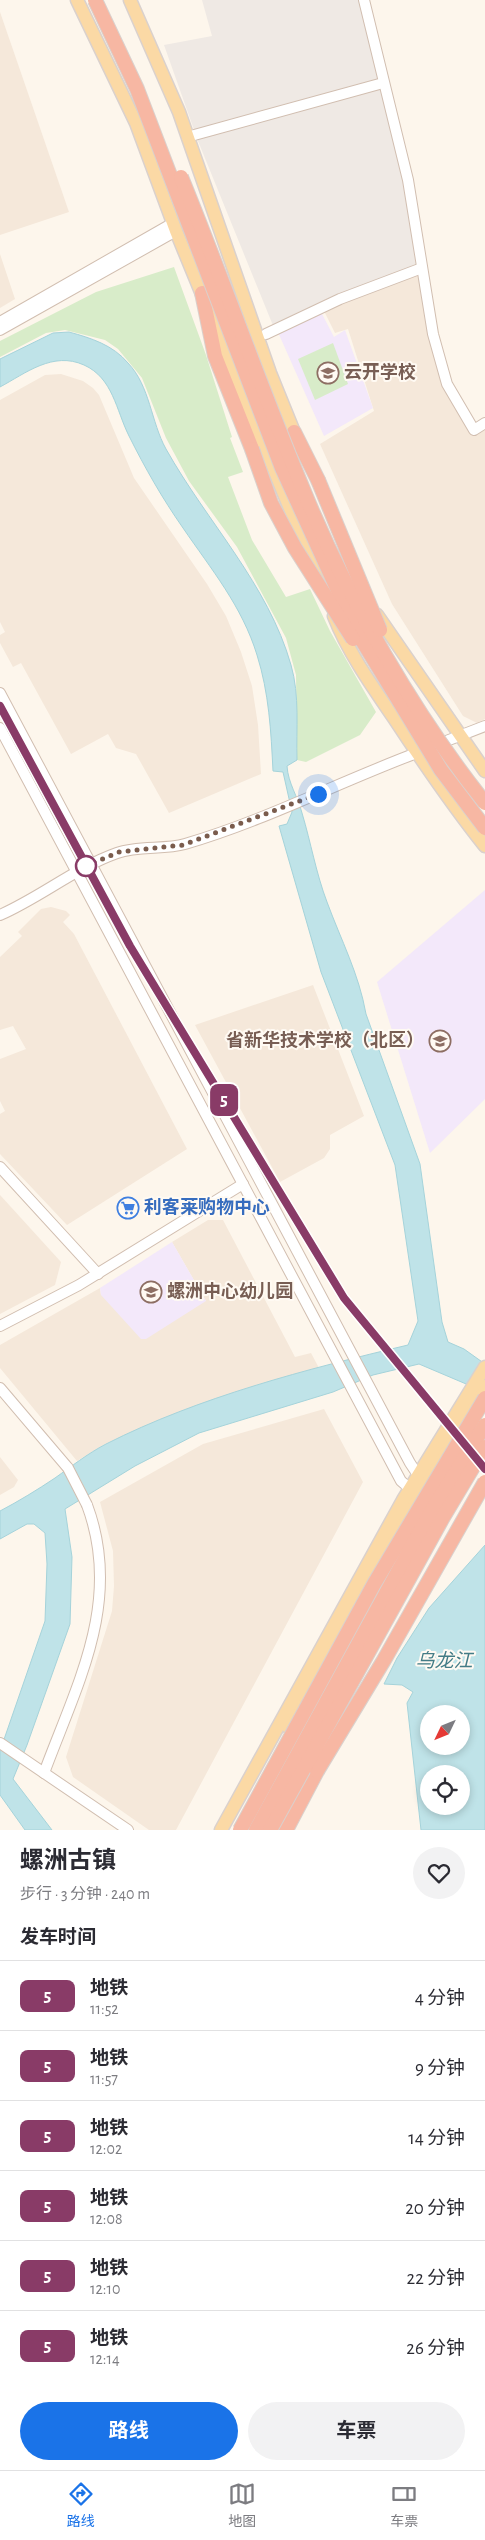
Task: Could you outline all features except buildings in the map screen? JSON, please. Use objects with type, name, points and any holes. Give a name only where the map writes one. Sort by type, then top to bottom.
[{"type":"highway","points":[[96,0],[137,89],[286,476],[357,632],[441,770],[485,828]]},
{"type":"highway","points":[[106,0],[129,46],[212,253],[305,495],[349,587],[395,668],[428,722],[485,803]]},
{"type":"highway","points":[[202,293],[215,356],[271,503],[295,548],[335,613],[369,662],[384,679]]},
{"type":"highway","points":[[294,432],[318,480],[365,590],[395,668]]},
{"type":"highway","points":[[240,1830],[480,1392]]},
{"type":"highway","points":[[256,1830],[429,1515],[485,1425]]},
{"type":"highway","points":[[270,1830],[442,1519],[485,1448]]},
{"type":"highway","points":[[286,1830],[317,1771],[384,1660],[485,1482]]},
{"type":"highway","points":[[294,1830],[317,1771]]},
{"type":"main road","points":[[77,0],[136,124],[175,227],[340,631],[374,690],[485,846]]},
{"type":"main road","points":[[130,0],[167,81],[270,373],[316,488],[366,596],[485,771]]},
{"type":"main road","points":[[221,1830],[423,1476],[480,1392],[485,1367]]},
{"type":"main road","points":[[232,1830],[414,1492]]},
{"type":"street","points":[[364,0],[408,180],[433,334],[447,384],[474,430],[485,423]]},
{"type":"street","points":[[187,137],[384,83]]},
{"type":"street","points":[[0,322],[175,227]]},
{"type":"street","points":[[0,330],[175,227]]},
{"type":"street","points":[[266,334],[347,296],[422,268]]},
{"type":"street","points":[[0,693],[367,1384],[412,1467],[423,1476]]},
{"type":"street","points":[[0,915],[25,904],[77,872],[119,852],[183,845],[268,814],[485,726]]},
{"type":"street","points":[[0,728],[401,1481],[414,1492]]},
{"type":"street","points":[[0,1167],[98,1274]]},
{"type":"street","points":[[0,1326],[98,1274],[243,1184]]},
{"type":"street","points":[[0,1388],[68,1468],[87,1505],[100,1556],[100,1608],[90,1647],[44,1773]]},
{"type":"street","points":[[0,1743],[128,1830]]},
{"type":"shaded area","points":[[202,0],[361,0],[404,185],[418,266],[274,328],[198,141],[164,45],[212,36]]},
{"type":"shaded area","points":[[0,12],[69,212],[0,235]]},
{"type":"shaded area","points":[[0,254],[15,299],[0,308]]},
{"type":"shaded area","points":[[418,271],[428,336],[442,383],[474,432],[485,425],[485,719],[477,723],[463,716],[392,604],[320,444],[374,411],[348,329],[335,333],[323,309]]},
{"type":"shaded area","name":"云开学校","points":[[321,312],[334,337],[345,330],[373,408],[324,436],[277,330]]},
{"type":"shaded area","points":[[61,374],[83,381],[99,395],[134,478],[207,584],[226,616],[241,652],[252,686],[258,725],[261,774],[169,813],[136,754],[116,748],[108,734],[71,754],[21,663],[13,667],[0,643],[0,635],[5,632],[0,622],[0,400],[45,375]]},
{"type":"shaded area","name":"省新华技术学校（北区）","points":[[485,890],[485,1099],[430,1153],[377,982]]},
{"type":"shaded area","points":[[51,907],[66,911],[70,915],[63,922],[74,934],[187,1149],[67,1225],[0,1154],[0,1114],[5,1111],[0,1101],[0,1059],[26,1049],[13,1026],[0,1030],[0,957],[22,936],[18,932],[41,909]]},
{"type":"shaded area","points":[[313,985],[364,1116],[330,1135],[330,1149],[324,1158],[280,1182],[195,1025]]},
{"type":"shaded area","points":[[0,1195],[61,1262],[55,1285],[0,1314]]},
{"type":"shaded area","points":[[208,1220],[223,1220],[295,1357],[311,1353],[319,1368],[239,1391],[140,1429],[105,1444],[77,1461],[0,1368],[0,1345],[100,1288],[101,1295],[206,1301],[172,1242]]},
{"type":"shaded area","name":"螺洲中心幼儿园","points":[[172,1242],[206,1301],[146,1339],[141,1339],[101,1295],[100,1288]]},
{"type":"shaded area","points":[[324,1409],[363,1482],[176,1830],[149,1830],[73,1777],[66,1757],[112,1611],[114,1586],[113,1551],[100,1502],[203,1444]]},
{"type":"shaded area","points":[[0,1457],[18,1480],[14,1487],[0,1495]]},
{"type":"green space","points":[[174,267],[206,355],[232,437],[230,438],[243,472],[228,477],[252,540],[286,597],[310,589],[330,631],[376,712],[360,735],[306,762],[297,760],[296,675],[286,638],[237,547],[189,481],[166,438],[142,378],[118,349],[105,340],[65,330],[46,333],[0,357],[0,341],[96,292]]},
{"type":"green space","points":[[333,343],[348,384],[315,400],[298,359]]},
{"type":"water","points":[[69,332],[93,340],[116,351],[135,372],[146,393],[166,449],[252,580],[268,607],[281,635],[294,677],[297,701],[297,760],[287,766],[289,778],[300,807],[323,891],[354,971],[366,1014],[420,1164],[442,1322],[448,1342],[464,1349],[485,1364],[485,1392],[419,1364],[373,1375],[333,1392],[199,1433],[135,1466],[65,1509],[72,1557],[70,1624],[13,1779],[52,1830],[25,1830],[0,1795],[0,1751],[45,1621],[47,1564],[45,1533],[34,1524],[27,1524],[0,1539],[0,1511],[41,1487],[106,1444],[178,1412],[293,1374],[408,1345],[418,1321],[395,1165],[321,972],[279,826],[287,824],[292,812],[283,772],[273,771],[267,698],[261,669],[251,637],[225,588],[175,517],[154,483],[129,436],[108,386],[94,371],[73,361],[51,362],[30,370],[0,387],[0,359],[53,333]]},
{"type":"water","name":"乌龙江","points":[[485,1545],[485,1830],[421,1830],[407,1703],[413,1692],[402,1685],[384,1684],[397,1658],[429,1608]]},
{"type":"metro line","name":"5","points":[[0,706],[130,946],[344,1298],[485,1469]]},
{"type":"place","name":"云开学校","points":[[328,373]]},
{"type":"place","name":"省新华技术学校（北区）","points":[[440,1041]]},
{"type":"place","name":"利客莱购物中心","points":[[128,1208]]},
{"type":"place","name":"螺洲中心幼儿园","points":[[151,1292]]},
{"type":"route","points":[[86,866],[119,852],[183,845],[318,794]]}]
